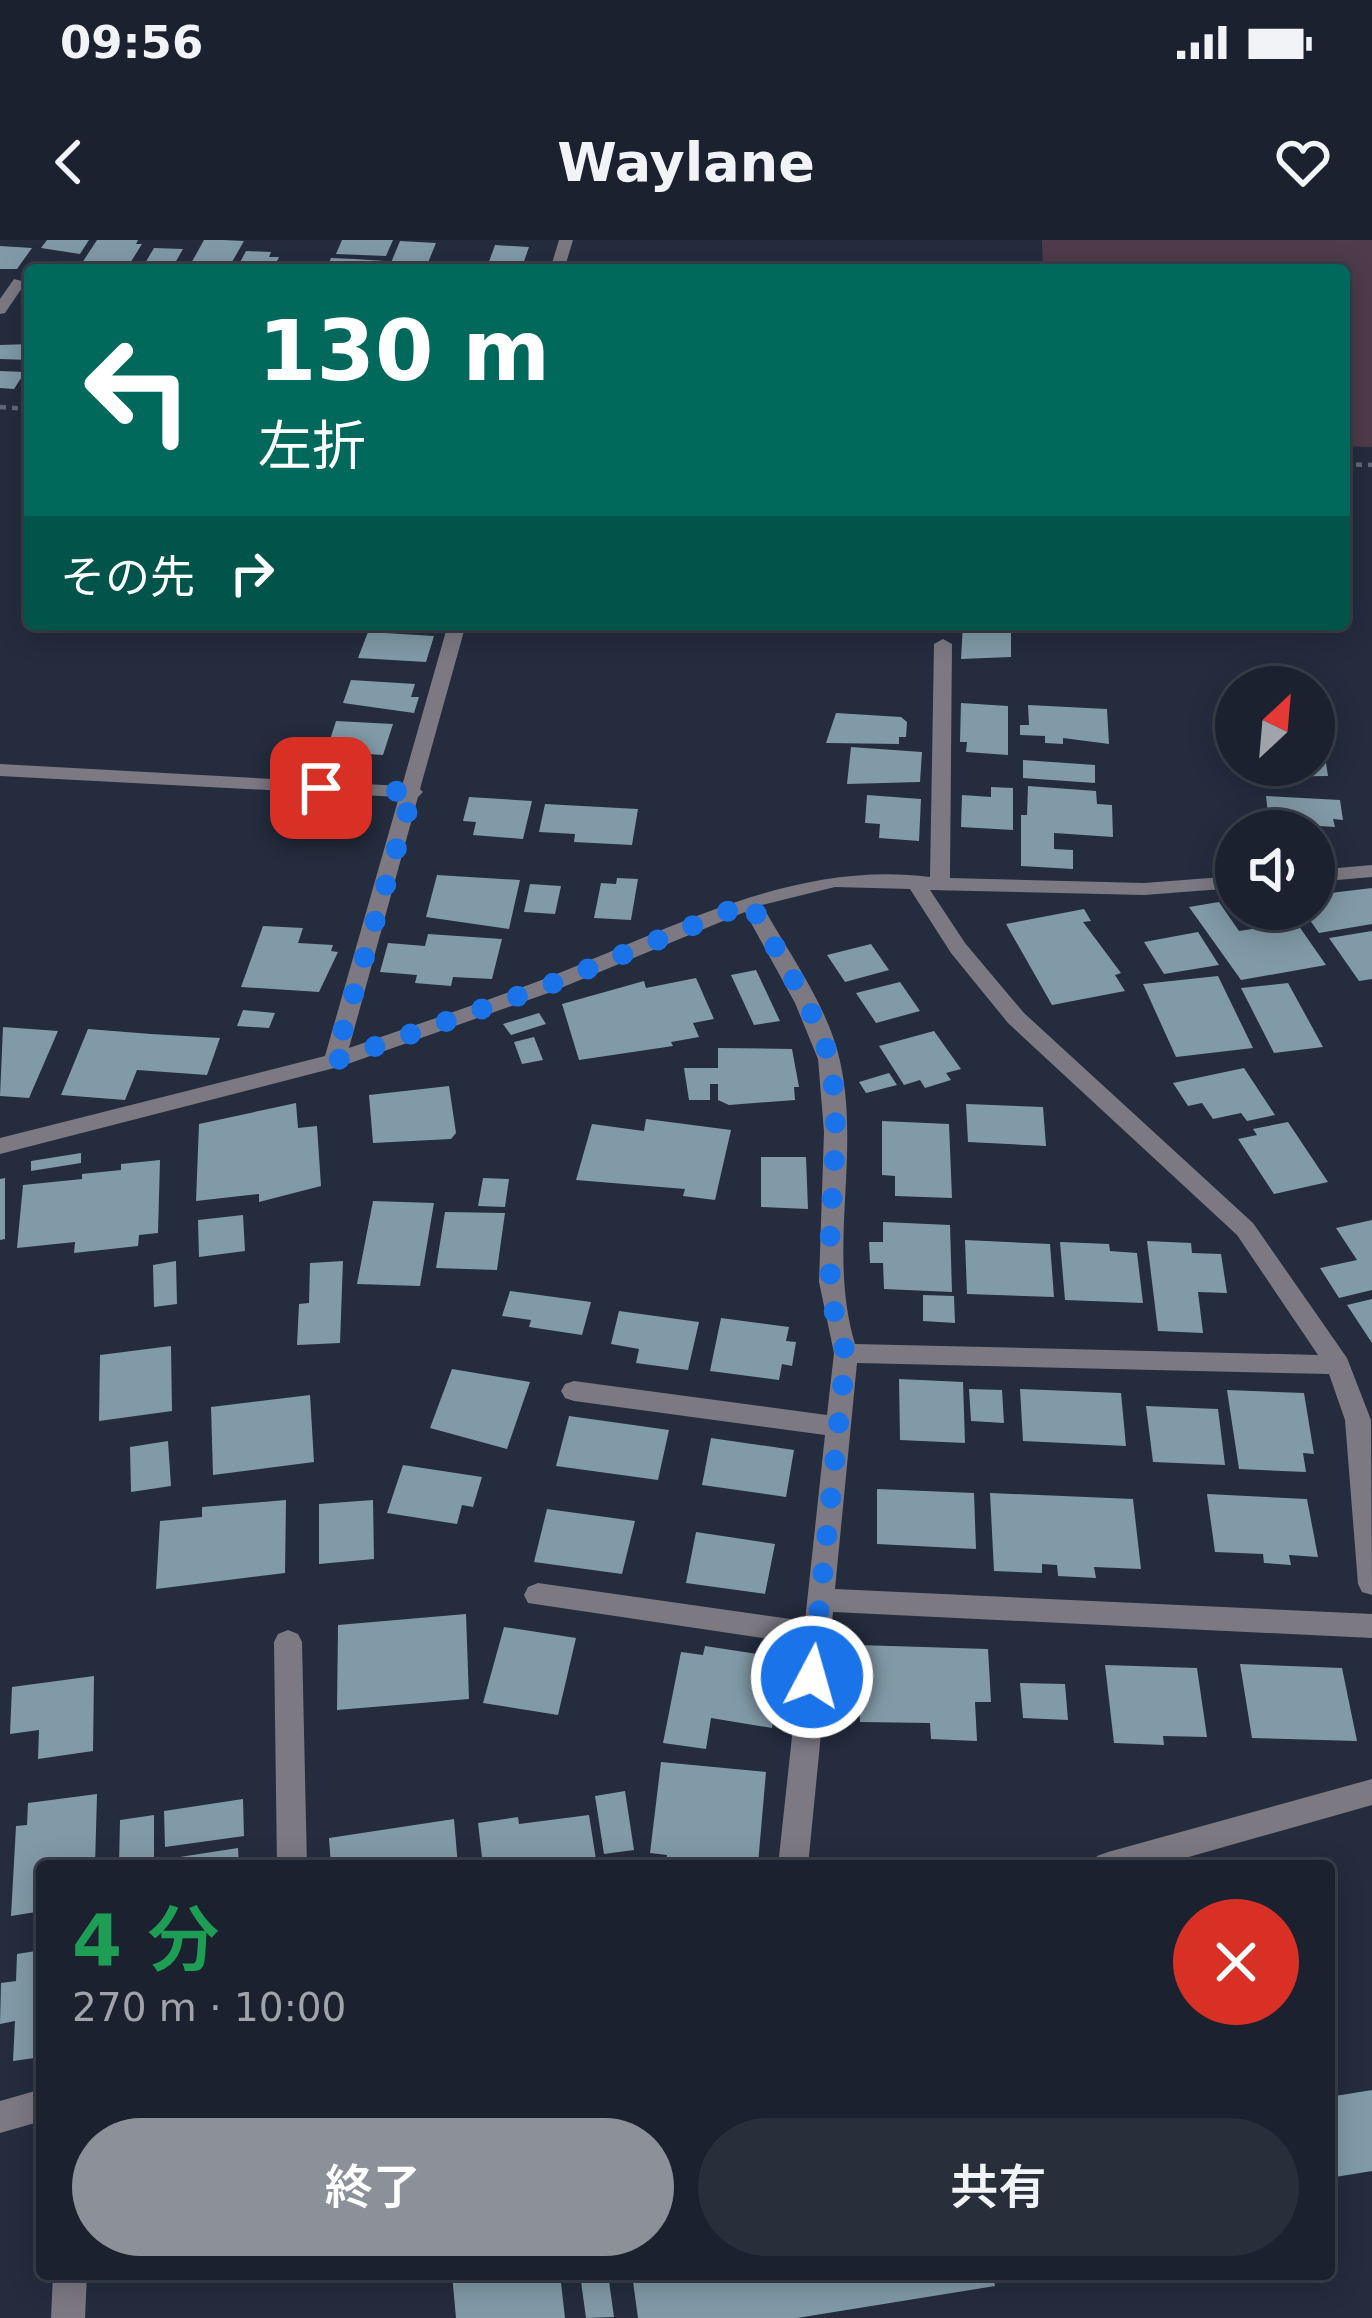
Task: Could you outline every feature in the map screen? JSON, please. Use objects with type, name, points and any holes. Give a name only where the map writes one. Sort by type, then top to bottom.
[{"type":"street","points":[[0,310],[24,284]]},
{"type":"street","points":[[334,1061],[455,630]]},
{"type":"street","points":[[940,880],[943,644]]},
{"type":"street","points":[[0,770],[413,792]]},
{"type":"street","points":[[1335,875],[1372,872]]},
{"type":"street","points":[[914,880],[958,949],[1016,1018],[1246,1229],[1338,1365],[1358,1420],[1372,1585]]},
{"type":"street","points":[[0,1146],[334,1061],[544,987],[750,902],[835,881],[940,880],[1144,889],[1215,884]]},
{"type":"street","points":[[750,902],[829,1056],[835,1128],[832,1320],[846,1353],[794,1860]]},
{"type":"street","points":[[846,1353],[1338,1365]]},
{"type":"street","points":[[574,1391],[838,1427]]},
{"type":"street","points":[[538,1595],[816,1634]]},
{"type":"street","points":[[819,1600],[1372,1626]]},
{"type":"street","points":[[288,1642],[292,1860]]},
{"type":"street","points":[[1129,1860],[1372,1792]]},
{"type":"street","points":[[0,2117],[36,2107]]},
{"type":"street","points":[[68,2318],[70,2280]]},
{"type":"shaded area","points":[[1042,240],[1372,240],[1372,447],[1350,446],[1350,264],[1043,264]]},
{"type":"building","points":[[47,240],[89,240],[80,254],[41,248]]},
{"type":"building","points":[[97,240],[138,240],[136,244],[142,244],[130,264],[81,264]]},
{"type":"building","points":[[204,240],[244,241],[231,264],[191,264]]},
{"type":"building","points":[[342,240],[393,240],[386,256],[336,254]]},
{"type":"building","points":[[400,241],[436,243],[427,264],[390,264]]},
{"type":"building","points":[[495,245],[529,247],[523,264],[488,264]]},
{"type":"building","points":[[0,246],[32,248],[17,269],[0,269]]},
{"type":"building","points":[[154,248],[183,249],[174,264],[145,264]]},
{"type":"building","points":[[246,251],[279,257],[276,264],[239,264]]},
{"type":"building","points":[[331,258],[385,261],[384,264],[328,264]]},
{"type":"building","points":[[24,344],[24,360],[0,359],[0,345]]},
{"type":"building","points":[[0,371],[24,372],[14,389],[0,388]]},
{"type":"building","points":[[963,630],[1011,630],[1011,657],[961,659]]},
{"type":"building","points":[[368,632],[434,636],[426,662],[358,658]]},
{"type":"building","points":[[351,680],[415,684],[411,697],[419,697],[414,713],[343,703]]},
{"type":"building","points":[[961,703],[1008,706],[1008,755],[966,752],[967,742],[960,742]]},
{"type":"building","points":[[1028,705],[1107,709],[1109,744],[1063,738],[1063,744],[1045,743],[1045,736],[1020,735],[1020,725],[1029,725]]},
{"type":"building","points":[[836,713],[901,717],[907,722],[906,737],[899,737],[899,744],[826,743]]},
{"type":"building","points":[[336,721],[393,724],[383,755],[368,754],[366,759],[326,752]]},
{"type":"building","points":[[851,747],[922,752],[920,782],[847,784]]},
{"type":"building","points":[[1023,760],[1095,765],[1095,783],[1023,778]]},
{"type":"building","points":[[1028,786],[1096,791],[1097,804],[1112,805],[1113,837],[1054,833],[1054,849],[1073,850],[1073,869],[1021,866],[1021,815],[1027,815]]},
{"type":"building","points":[[991,787],[1013,788],[1013,830],[961,827],[962,795],[991,797]]},
{"type":"building","points":[[867,795],[921,799],[919,841],[879,838],[880,824],[865,823]]},
{"type":"building","points":[[1266,796],[1340,800],[1343,820],[1335,819],[1335,810],[1268,810]]},
{"type":"building","points":[[469,797],[532,801],[523,839],[473,835],[476,822],[463,821]]},
{"type":"building","points":[[545,804],[638,809],[632,845],[574,842],[575,834],[539,832]]},
{"type":"building","points":[[437,875],[520,880],[509,929],[426,917]]},
{"type":"building","points":[[617,878],[638,879],[631,920],[594,918],[601,883],[616,884]]},
{"type":"building","points":[[530,884],[561,886],[555,914],[524,912]]},
{"type":"building","points":[[1372,888],[1372,924],[1319,933],[1317,930],[1335,930],[1335,892]]},
{"type":"building","points":[[1215,903],[1215,930],[1302,930],[1326,965],[1241,980],[1189,907]]},
{"type":"building","points":[[1084,909],[1091,921],[1083,922],[1121,973],[1115,975],[1125,991],[1052,1005],[1006,924]]},
{"type":"building","points":[[263,926],[303,928],[298,943],[333,945],[331,951],[338,952],[319,992],[241,987]]},
{"type":"building","points":[[1372,931],[1372,979],[1359,981],[1329,938]]},
{"type":"building","points":[[1198,932],[1219,965],[1164,974],[1144,942]]},
{"type":"building","points":[[428,934],[502,939],[492,979],[453,977],[451,986],[415,983],[417,975],[380,972],[388,943],[425,946]]},
{"type":"building","points":[[871,944],[889,970],[845,982],[827,955]]},
{"type":"building","points":[[756,970],[780,1021],[754,1025],[731,975]]},
{"type":"building","points":[[1218,976],[1253,1048],[1176,1057],[1143,984]]},
{"type":"building","points":[[696,978],[714,1019],[693,1023],[699,1037],[671,1042],[673,1046],[579,1060],[562,1004],[644,981],[646,988]]},
{"type":"building","points":[[900,982],[920,1011],[876,1023],[856,993]]},
{"type":"building","points":[[1288,983],[1323,1047],[1274,1053],[1241,988]]},
{"type":"building","points":[[243,1010],[275,1013],[269,1028],[237,1026]]},
{"type":"building","points":[[539,1013],[546,1024],[511,1035],[503,1024]]},
{"type":"building","points":[[3,1027],[58,1031],[29,1098],[0,1096]]},
{"type":"building","points":[[88,1029],[220,1038],[207,1075],[137,1070],[125,1100],[61,1095]]},
{"type":"building","points":[[934,1031],[961,1069],[946,1073],[951,1080],[925,1088],[920,1080],[904,1085],[879,1046]]},
{"type":"building","points":[[534,1037],[543,1060],[522,1064],[514,1042]]},
{"type":"building","points":[[718,1048],[792,1049],[799,1087],[794,1087],[795,1100],[729,1105],[718,1100],[718,1084],[710,1084],[710,1100],[689,1100],[684,1068],[718,1068]]},
{"type":"building","points":[[1244,1068],[1275,1115],[1247,1121],[1241,1113],[1213,1119],[1202,1103],[1188,1106],[1173,1083]]},
{"type":"building","points":[[889,1073],[897,1085],[866,1093],[859,1082]]},
{"type":"building","points":[[449,1086],[456,1133],[451,1139],[373,1143],[369,1095]]},
{"type":"building","points":[[296,1103],[298,1128],[317,1126],[321,1186],[259,1202],[259,1194],[196,1201],[199,1124]]},
{"type":"building","points":[[966,1104],[1043,1107],[1046,1146],[968,1142]]},
{"type":"building","points":[[646,1119],[731,1130],[715,1200],[683,1196],[685,1189],[576,1180],[592,1124],[644,1131]]},
{"type":"building","points":[[882,1121],[949,1124],[952,1198],[895,1196],[895,1176],[882,1175]]},
{"type":"building","points":[[1288,1122],[1328,1182],[1274,1194],[1238,1139],[1257,1135],[1253,1129]]},
{"type":"building","points":[[81,1153],[81,1163],[31,1171],[31,1161]]},
{"type":"building","points":[[761,1157],[806,1157],[808,1209],[761,1207]]},
{"type":"building","points":[[160,1160],[158,1233],[139,1235],[138,1246],[74,1253],[75,1242],[17,1248],[23,1185],[82,1179],[82,1174],[121,1170],[121,1164]]},
{"type":"building","points":[[5,1178],[5,1239],[0,1240],[0,1179]]},
{"type":"building","points":[[483,1178],[509,1179],[505,1207],[478,1206]]},
{"type":"building","points":[[373,1201],[434,1203],[420,1286],[357,1284]]},
{"type":"building","points":[[445,1212],[505,1213],[497,1270],[436,1268]]},
{"type":"building","points":[[243,1215],[245,1251],[199,1257],[198,1220]]},
{"type":"building","points":[[1372,1220],[1372,1290],[1339,1298],[1320,1268],[1357,1260],[1336,1228]]},
{"type":"building","points":[[883,1222],[950,1225],[952,1292],[884,1289],[883,1263],[870,1263],[869,1242],[883,1242]]},
{"type":"building","points":[[965,1240],[1050,1244],[1054,1297],[967,1294]]},
{"type":"building","points":[[1147,1241],[1191,1243],[1192,1253],[1221,1254],[1227,1293],[1198,1292],[1203,1333],[1158,1331]]},
{"type":"building","points":[[1060,1242],[1109,1244],[1110,1251],[1137,1253],[1143,1303],[1065,1300]]},
{"type":"building","points":[[176,1261],[177,1304],[154,1307],[153,1265]]},
{"type":"building","points":[[343,1261],[340,1343],[297,1345],[299,1304],[309,1303],[310,1263]]},
{"type":"building","points":[[510,1291],[591,1302],[582,1335],[529,1327],[531,1320],[502,1316]]},
{"type":"building","points":[[923,1295],[954,1296],[955,1323],[923,1321]]},
{"type":"building","points":[[1372,1299],[1372,1343],[1347,1305]]},
{"type":"building","points":[[619,1311],[699,1322],[688,1370],[636,1363],[639,1349],[611,1344]]},
{"type":"building","points":[[721,1318],[789,1327],[786,1341],[796,1342],[792,1366],[782,1364],[779,1380],[710,1371]]},
{"type":"building","points":[[171,1346],[172,1411],[99,1421],[100,1355]]},
{"type":"building","points":[[452,1369],[530,1382],[507,1449],[430,1428]]},
{"type":"building","points":[[899,1379],[963,1382],[965,1443],[900,1440]]},
{"type":"building","points":[[969,1389],[1002,1390],[1004,1423],[971,1421]]},
{"type":"building","points":[[1020,1389],[1121,1393],[1126,1446],[1023,1441]]},
{"type":"building","points":[[1227,1390],[1304,1393],[1314,1454],[1303,1453],[1306,1472],[1239,1469]]},
{"type":"building","points":[[310,1395],[314,1462],[213,1475],[211,1407]]},
{"type":"building","points":[[1146,1406],[1218,1409],[1225,1465],[1153,1462]]},
{"type":"building","points":[[569,1416],[669,1430],[658,1480],[556,1466]]},
{"type":"building","points":[[711,1438],[794,1450],[786,1497],[702,1485]]},
{"type":"building","points":[[168,1441],[171,1486],[131,1492],[130,1447]]},
{"type":"building","points":[[403,1465],[482,1477],[473,1507],[462,1505],[457,1524],[387,1513]]},
{"type":"building","points":[[877,1489],[974,1493],[976,1549],[877,1544]]},
{"type":"building","points":[[990,1493],[1133,1499],[1141,1569],[1094,1567],[1096,1578],[1058,1576],[1057,1565],[1042,1564],[1042,1573],[994,1571]]},
{"type":"building","points":[[1207,1494],[1307,1499],[1318,1557],[1289,1555],[1291,1565],[1264,1563],[1263,1554],[1215,1552]]},
{"type":"building","points":[[286,1500],[285,1573],[156,1589],[160,1521],[202,1517],[202,1507]]},
{"type":"building","points":[[373,1500],[374,1559],[319,1564],[319,1504]]},
{"type":"building","points":[[547,1509],[635,1521],[622,1574],[534,1562]]},
{"type":"building","points":[[696,1532],[775,1544],[765,1594],[686,1583]]},
{"type":"building","points":[[466,1614],[469,1699],[337,1710],[338,1625]]},
{"type":"building","points":[[504,1627],[576,1638],[558,1715],[483,1703]]},
{"type":"building","points":[[858,1645],[988,1649],[991,1702],[975,1702],[977,1741],[931,1739],[930,1723],[860,1722]]},
{"type":"building","points":[[705,1646],[783,1658],[772,1728],[711,1718],[706,1749],[663,1743],[681,1652],[703,1655]]},
{"type":"building","points":[[1240,1664],[1342,1668],[1357,1741],[1252,1738]]},
{"type":"building","points":[[1105,1665],[1197,1668],[1207,1737],[1163,1736],[1164,1745],[1114,1743]]},
{"type":"building","points":[[94,1676],[93,1751],[38,1759],[39,1730],[10,1734],[12,1687]]},
{"type":"building","points":[[1020,1683],[1065,1684],[1068,1720],[1023,1718]]},
{"type":"building","points":[[661,1762],[766,1772],[758,1860],[666,1860],[667,1855],[650,1853]]},
{"type":"building","points":[[625,1791],[634,1850],[604,1854],[595,1796]]},
{"type":"building","points":[[97,1794],[95,1860],[36,1860],[36,1912],[11,1916],[16,1826],[27,1825],[28,1803]]},
{"type":"building","points":[[243,1799],[244,1836],[165,1847],[164,1811]]},
{"type":"building","points":[[154,1815],[154,1860],[119,1860],[120,1820]]},
{"type":"building","points":[[589,1815],[596,1860],[482,1860],[478,1823],[518,1817],[519,1824]]},
{"type":"building","points":[[454,1819],[457,1860],[331,1860],[329,1838]]},
{"type":"building","points":[[238,1848],[239,1860],[160,1860]]},
{"type":"building","points":[[36,1951],[36,2058],[13,2061],[15,2021],[0,2024],[1,1983],[16,1981],[17,1954]]},
{"type":"building","points":[[1372,2090],[1372,2171],[1335,2177],[1335,2096]]},
{"type":"building","points":[[453,2280],[561,2280],[565,2318],[456,2318]]},
{"type":"building","points":[[581,2280],[609,2280],[614,2317],[586,2318]]},
{"type":"building","points":[[633,2280],[994,2280],[995,2286],[797,2318],[638,2318]]},
{"type":"route","points":[[321,788],[413,792],[334,1061],[544,987],[750,902],[829,1056],[835,1128],[832,1320],[846,1353],[812,1677]]}]
